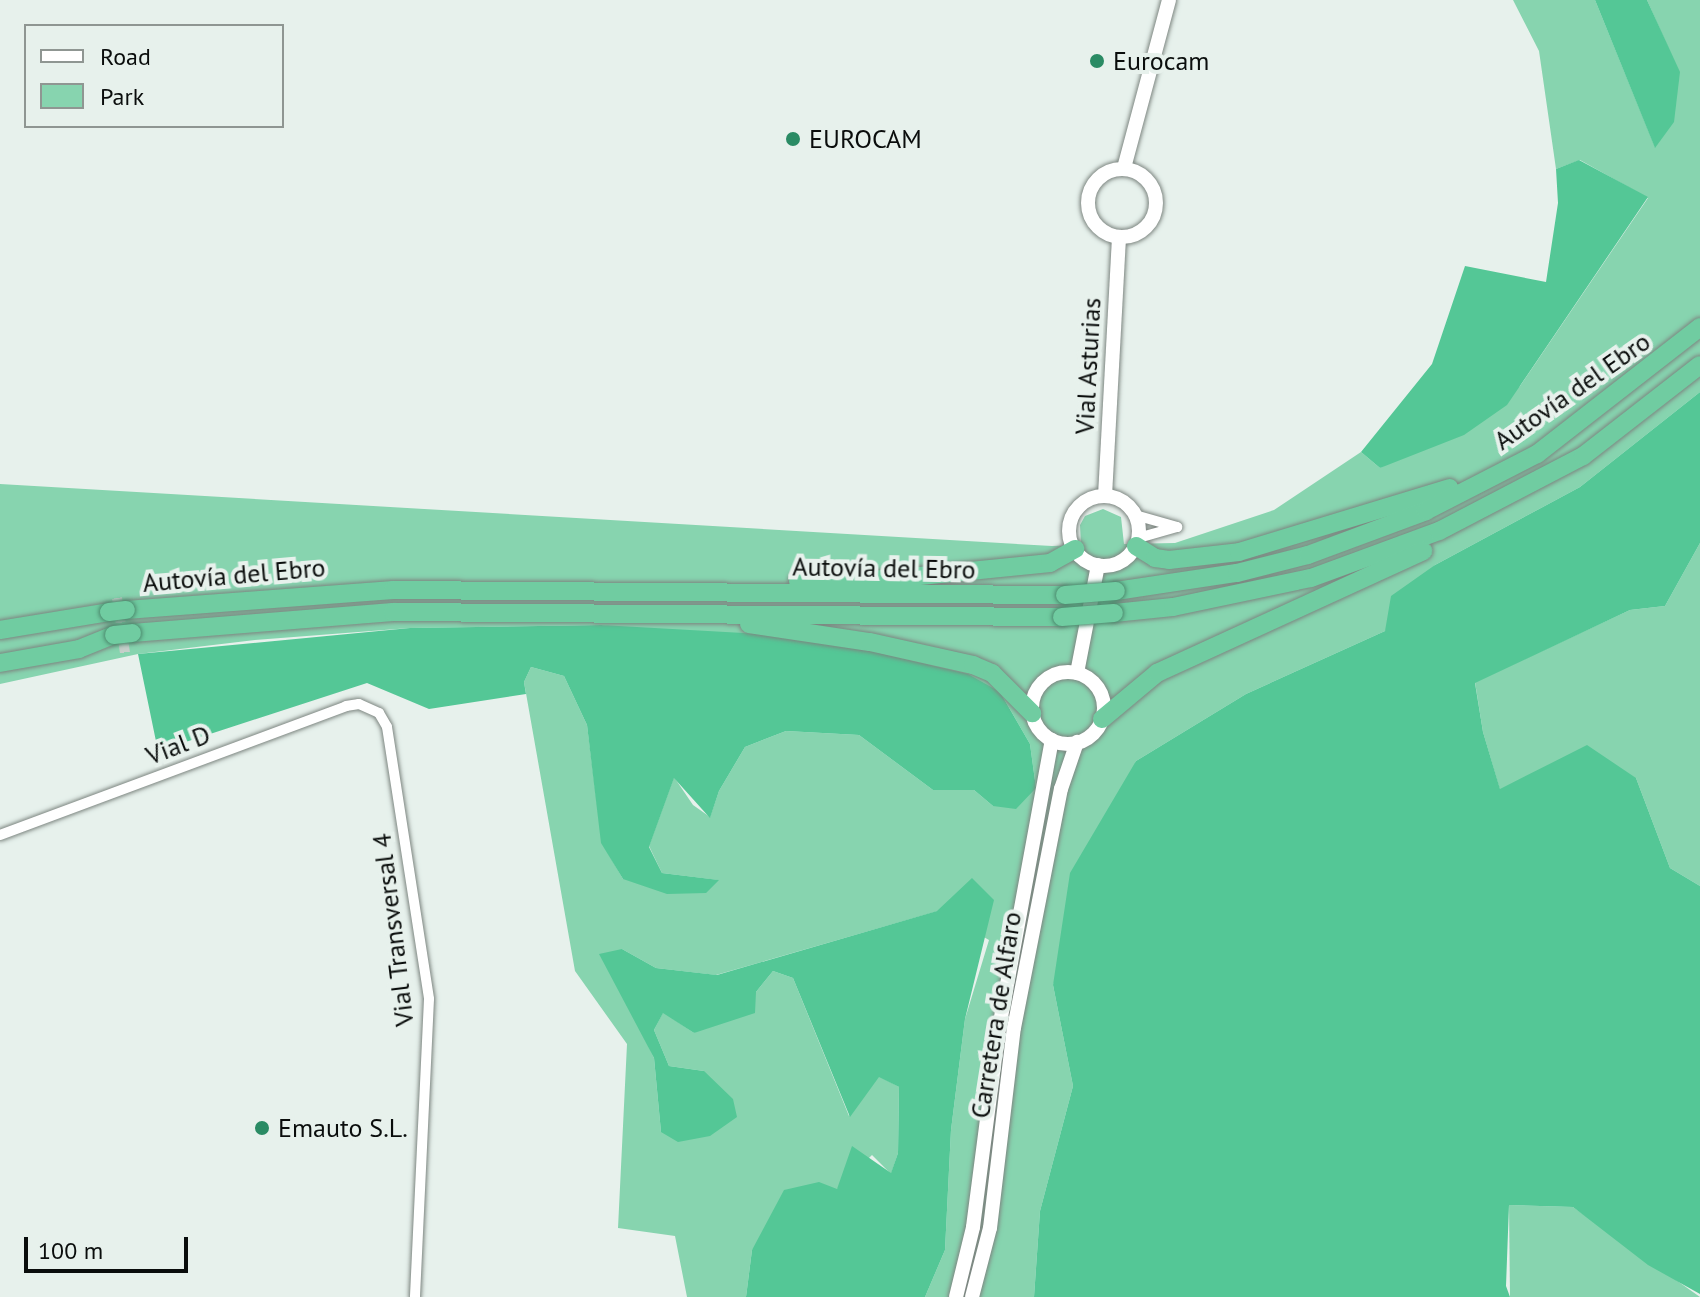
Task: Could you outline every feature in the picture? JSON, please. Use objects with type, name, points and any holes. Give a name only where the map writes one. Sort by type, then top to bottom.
[{"type":"highway","name":"Autovía del Ebro","points":[[0,630],[117,611],[393,590],[1065,595],[1116,591],[1237,573],[1379,531],[1480,485],[1591,416],[1700,327]]},
{"type":"highway","name":"Autovía del Ebro","points":[[0,652],[123,634],[333,614],[1062,617],[1235,596],[1350,565],[1439,531],[1583,456],[1700,365]]},
{"type":"highway","points":[[1137,542],[1155,558],[1190,560],[1323,530],[1439,492],[1591,416]]},
{"type":"highway","points":[[1102,719],[1157,673],[1429,548],[1540,490],[1583,456]]},
{"type":"highway","points":[[653,591],[890,579],[1050,563],[1075,549]]},
{"type":"highway","points":[[663,614],[696,622],[816,632],[973,665],[1000,680],[1032,713]]},
{"type":"highway","points":[[0,663],[79,649],[123,634]]},
{"type":"main road","points":[[1124,168],[1169,0]]},
{"type":"main road","points":[[1124,168],[1148,180],[1156,205],[1144,229],[1119,238],[1096,225],[1087,200],[1099,177],[1124,168]]},
{"type":"main road","name":"Vial Asturias","points":[[1105,496],[1119,238]]},
{"type":"main road","points":[[1105,496],[1118,499],[1135,515],[1137,542],[1122,561],[1098,565],[1075,549],[1073,516],[1087,501],[1105,496]]},
{"type":"main road","points":[[1077,673],[1098,565]]},
{"type":"main road","points":[[1077,673],[1098,688],[1102,719],[1086,740],[1052,740],[1032,713],[1040,684],[1050,676],[1077,673]]},
{"type":"main road","name":"Carretera de Alfaro","points":[[956,1297],[973,1227],[999,1028],[1052,740]]},
{"type":"main road","name":"Carretera de Alfaro","points":[[972,1297],[990,1228],[1014,1028],[1061,789],[1077,742]]},
{"type":"street","points":[[1135,515],[1177,527],[1137,542]]},
{"type":"street","name":"Vial D","points":[[0,835],[346,706],[372,708]]},
{"type":"street","name":"Vial Transversal 4","points":[[372,708],[387,727],[429,999],[415,1297]]},
{"type":"green space","points":[[1513,0],[1595,0],[1655,147],[1679,72],[1647,0],[1700,0],[1700,392],[1580,487],[1435,565],[1385,631],[1246,694],[1136,761],[1053,985],[1073,1086],[1040,1211],[1034,1297],[925,1297],[945,1250],[951,1130],[965,1019],[989,940],[938,911],[716,975],[656,968],[622,949],[632,1012],[654,1058],[661,1132],[704,1071],[669,1066],[654,1030],[663,1012],[694,1033],[756,992],[773,971],[793,978],[849,1116],[879,1076],[899,1087],[898,1153],[891,1174],[872,1155],[837,1189],[752,1250],[746,1297],[687,1297],[675,1236],[618,1228],[627,1044],[575,971],[524,682],[531,667],[564,676],[587,725],[602,843],[623,879],[718,880],[662,873],[649,846],[674,777],[693,805],[710,817],[719,791],[745,747],[786,731],[859,735],[933,790],[974,790],[993,806],[1036,788],[1030,744],[1000,692],[601,625],[410,628],[255,640],[138,654],[0,684],[0,484],[1052,546],[1081,545],[1080,525],[1085,516],[1103,509],[1121,517],[1124,544],[1175,543],[1274,510],[1361,452],[1380,468],[1520,386],[1648,198],[1580,160],[1556,169],[1539,51]]},
{"type":"green space","points":[[1595,0],[1647,0],[1680,72],[1674,122],[1655,148]]},
{"type":"green space","points":[[1579,160],[1648,197],[1507,405],[1464,435],[1380,468],[1361,452],[1432,364],[1465,266],[1546,282],[1558,203],[1556,169]]},
{"type":"green space","points":[[1700,392],[1700,543],[1665,606],[1630,610],[1475,683],[1483,732],[1500,789],[1587,745],[1636,778],[1670,868],[1700,886],[1700,1294],[1648,1265],[1573,1207],[1509,1205],[1506,1286],[1510,1297],[1034,1297],[1040,1211],[1073,1086],[1053,985],[1070,873],[1136,761],[1246,694],[1385,631],[1391,596],[1435,565],[1580,487]]},
{"type":"green space","points":[[1700,543],[1700,886],[1670,868],[1636,778],[1500,790],[1483,732],[1475,682],[1630,610],[1665,606]]},
{"type":"green space","points":[[601,625],[761,634],[850,646],[968,674],[1000,692],[1030,744],[1036,788],[1016,809],[993,806],[974,790],[933,790],[859,735],[786,731],[745,747],[719,791],[710,818],[674,778],[649,847],[662,873],[719,880],[706,893],[667,894],[623,879],[601,843],[587,725],[564,676],[531,667],[524,682],[526,694],[429,709],[367,683],[158,751],[138,654],[410,628]]},
{"type":"green space","points":[[972,878],[994,900],[965,1019],[951,1130],[945,1250],[925,1297],[746,1297],[752,1250],[784,1190],[819,1182],[837,1189],[852,1146],[891,1173],[898,1153],[899,1087],[879,1077],[850,1117],[793,978],[773,971],[756,992],[755,1013],[694,1033],[663,1013],[654,1030],[669,1066],[704,1071],[733,1099],[737,1117],[710,1136],[678,1142],[661,1132],[654,1058],[599,954],[622,949],[656,968],[717,975],[937,911]]},
{"type":"green space","points":[[1509,1205],[1573,1207],[1700,1297],[1510,1297]]},
{"type":"tunnel","points":[[117,598],[125,653]]},
{"type":"place","name":"Eurocam","points":[[1097,61]]},
{"type":"place","name":"EUROCAM","points":[[793,139]]},
{"type":"place","name":"Emauto S.L.","points":[[262,1128]]}]
